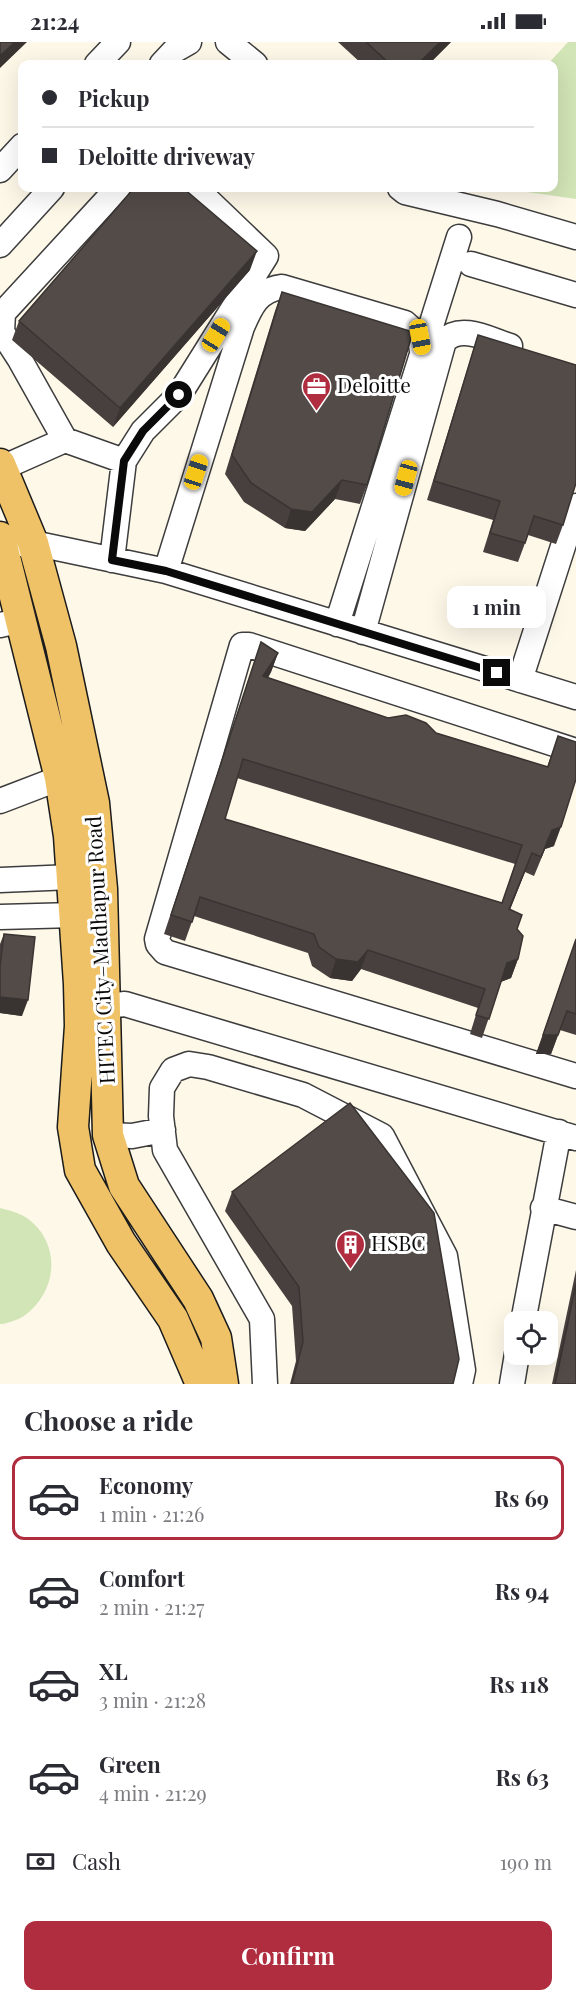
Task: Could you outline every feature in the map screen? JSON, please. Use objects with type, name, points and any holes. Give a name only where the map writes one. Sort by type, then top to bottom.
[{"type":"main road","name":"HITEC City–Madhapur Road","points":[[1,466],[33,543],[61,646],[94,803],[102,889],[108,1135],[124,1186],[198,1299],[216,1338],[223,1384]]},
{"type":"main road","name":"HITEC City–Madhapur Road","points":[[1,541],[11,622],[60,778],[69,836],[80,1026],[73,1127],[80,1170],[122,1243],[173,1319],[201,1384]]},
{"type":"street","points":[[101,60],[117,42]]},
{"type":"street","points":[[228,42],[250,60]]},
{"type":"street","points":[[0,170],[18,150]]},
{"type":"street","points":[[0,245],[48,192]]},
{"type":"street","points":[[114,192],[3,313],[2,332],[65,440],[124,461]]},
{"type":"street","points":[[112,560],[124,461],[143,431],[179,395],[266,256],[199,192]]},
{"type":"street","points":[[410,192],[576,237]]},
{"type":"street","points":[[337,624],[459,237]]},
{"type":"street","points":[[471,264],[576,295]]},
{"type":"street","points":[[166,571],[242,327],[250,308],[263,294],[269,289],[282,287],[405,322],[420,337],[422,351]]},
{"type":"street","points":[[363,632],[444,341],[458,332],[470,333],[534,354]]},
{"type":"street","points":[[1,466],[65,440]]},
{"type":"street","points":[[519,680],[576,506]]},
{"type":"street","points":[[1,541],[33,543],[166,571],[576,697]]},
{"type":"street","points":[[576,751],[249,645],[242,645],[157,939],[165,952],[576,1076]]},
{"type":"street","points":[[0,801],[60,778]]},
{"type":"street","points":[[0,880],[72,877]]},
{"type":"street","points":[[0,917],[75,915]]},
{"type":"street","points":[[105,1006],[125,1004],[567,1135],[543,1208],[525,1311]]},
{"type":"street","points":[[265,1384],[262,1319],[165,1150],[162,1088],[173,1070],[189,1064],[208,1067],[303,1095],[382,1136],[445,1256],[463,1370],[460,1384]]},
{"type":"street","points":[[108,1135],[132,1136],[163,1130]]},
{"type":"street","points":[[543,1208],[576,1217]]},
{"type":"street","points":[[512,1384],[516,1365]]},
{"type":"green space","points":[[568,42],[576,42],[576,199],[528,192],[558,192],[558,60],[552,60]]},
{"type":"green space","points":[[0,1208],[22,1215],[33,1223],[42,1234],[51,1258],[51,1271],[43,1296],[24,1316],[3,1324],[0,1324]]},
{"type":"building","points":[[0,42],[15,42],[0,56]]},
{"type":"building","points":[[366,42],[440,42],[422,60],[386,60]]},
{"type":"building","points":[[131,192],[188,192],[257,251],[120,408],[19,321]]},
{"type":"building","name":"Deloitte","points":[[282,292],[413,332],[367,485],[342,480],[312,512],[291,509],[251,483],[232,455]]},
{"type":"building","name":"Deloitte","points":[[478,335],[576,365],[576,483],[563,525],[534,516],[525,543],[490,533],[500,501],[434,481]]},
{"type":"building","points":[[261,642],[278,653],[263,676],[388,718],[406,715],[426,723],[436,733],[548,767],[558,736],[576,742],[576,779],[561,827],[552,830],[541,857],[532,853],[509,909],[522,915],[517,929],[523,936],[518,959],[507,963],[489,1019],[476,1015],[485,989],[368,950],[358,962],[336,959],[319,947],[314,934],[200,897],[192,922],[171,915]],"holes":[[[243,759],[522,845],[502,903],[225,819]]]},
{"type":"building","points":[[4,934],[35,937],[28,1000],[0,997],[0,966]]},
{"type":"building","points":[[576,939],[576,1014],[567,1011],[558,1035],[543,1035]]},
{"type":"building","name":"HSBC","points":[[350,1103],[434,1213],[459,1359],[453,1384],[292,1384],[303,1342],[299,1287],[232,1192]]},
{"type":"building","points":[[576,1284],[576,1384],[555,1384]]},
{"type":"place","name":"Deloitte","points":[[316,412]]},
{"type":"place","name":"HSBC","points":[[350,1270]]},
{"type":"route","points":[[179,395],[143,431],[124,461],[112,560],[166,571],[497,673]]}]
